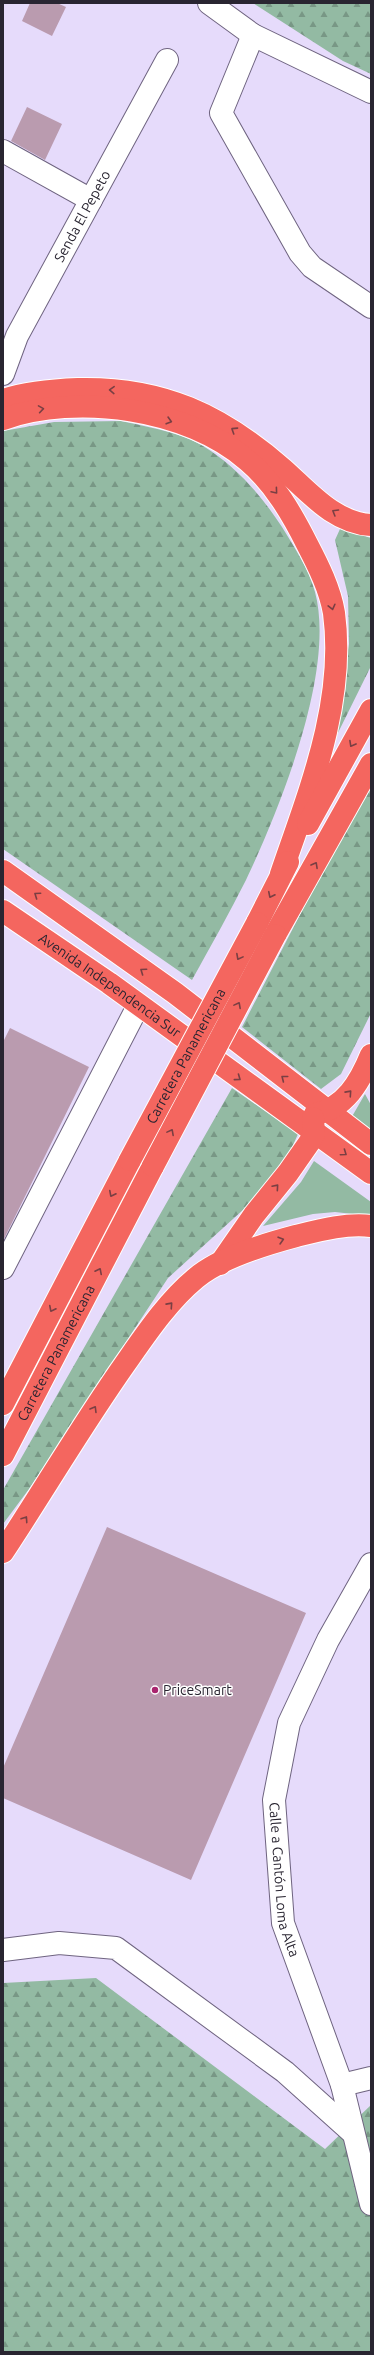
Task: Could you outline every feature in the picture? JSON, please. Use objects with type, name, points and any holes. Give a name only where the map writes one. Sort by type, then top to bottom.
[{"type":"highway","points":[[3,400],[50,390],[97,389],[143,394],[187,406],[220,421],[250,440],[325,506],[346,519],[371,525]]},
{"type":"highway","points":[[3,419],[40,408],[92,407],[119,409],[188,426],[224,443],[248,461],[286,504],[317,563],[327,590],[334,612],[336,658],[325,732],[312,781],[281,874]]},
{"type":"highway","name":"Carretera Panamericana","points":[[3,1404],[130,1160],[257,923],[281,874],[371,710]]},
{"type":"highway","name":"Carretera Panamericana","points":[[3,1455],[275,935],[371,764]]},
{"type":"highway","points":[[3,871],[175,994],[315,1113],[371,1144]]},
{"type":"highway","name":"Avenida Independencia Sur","points":[[3,911],[290,1115],[315,1113],[371,1173]]},
{"type":"highway","points":[[315,1113],[351,1092],[363,1074],[371,1055]]},
{"type":"highway","points":[[220,1264],[258,1210],[299,1159],[311,1140],[315,1113]]},
{"type":"highway","points":[[3,1552],[53,1476],[100,1399],[142,1339],[162,1314],[197,1277],[220,1264],[264,1245],[296,1236],[341,1227],[371,1226]]},
{"type":"street","points":[[209,3],[253,35],[371,92]]},
{"type":"street","points":[[253,35],[221,112],[300,253],[312,267],[371,307]]},
{"type":"street","name":"Senda El Pepeto","points":[[3,374],[10,337],[91,200],[167,60]]},
{"type":"street","points":[[3,151],[91,200]]},
{"type":"street","points":[[3,1268],[138,1006]]},
{"type":"street","name":"Calle a Cantón Loma Alta","points":[[371,1564],[328,1640],[289,1723],[274,1800],[283,1923],[342,2085],[371,2204]]},
{"type":"street","points":[[3,1950],[59,1942],[116,1948],[285,2072],[353,2133]]},
{"type":"street","points":[[342,2085],[371,2078]]},
{"type":"green space","points":[[253,3],[371,3],[371,74],[343,61]]},
{"type":"green space","points":[[121,421],[163,430],[195,441],[215,454],[237,472],[274,515],[282,527],[305,567],[315,592],[319,624],[318,660],[311,698],[301,738],[288,778],[260,850],[246,880],[192,980],[3,849],[3,431],[54,422]]},
{"type":"green space","points":[[340,529],[371,538],[371,666],[330,749],[349,644],[348,596],[335,540]]},
{"type":"green space","points":[[371,777],[371,1013],[341,1074],[321,1089],[242,1027]]},
{"type":"green space","points":[[232,1088],[298,1134],[285,1163],[255,1199],[168,1278],[29,1489],[3,1524],[3,1490]]},
{"type":"green space","points":[[365,1094],[371,1105],[371,1131],[350,1120]]},
{"type":"green space","points":[[314,1161],[371,1202],[371,1216],[335,1212],[313,1214],[263,1226],[301,1182]]},
{"type":"green space","points":[[96,1978],[325,2149],[371,2105],[371,2352],[3,2352],[3,1983]]},
{"type":"building","points":[[30,3],[57,3],[66,7],[52,36],[22,21]]},
{"type":"building","points":[[27,107],[62,124],[45,160],[11,141]]},
{"type":"building","points":[[10,1028],[89,1067],[3,1241],[3,1042]]},
{"type":"building","name":"PriceSmart","points":[[107,1527],[306,1613],[191,1880],[3,1798],[3,1768]]},
{"type":"place","name":"PriceSmart","points":[[155,1690]]}]
